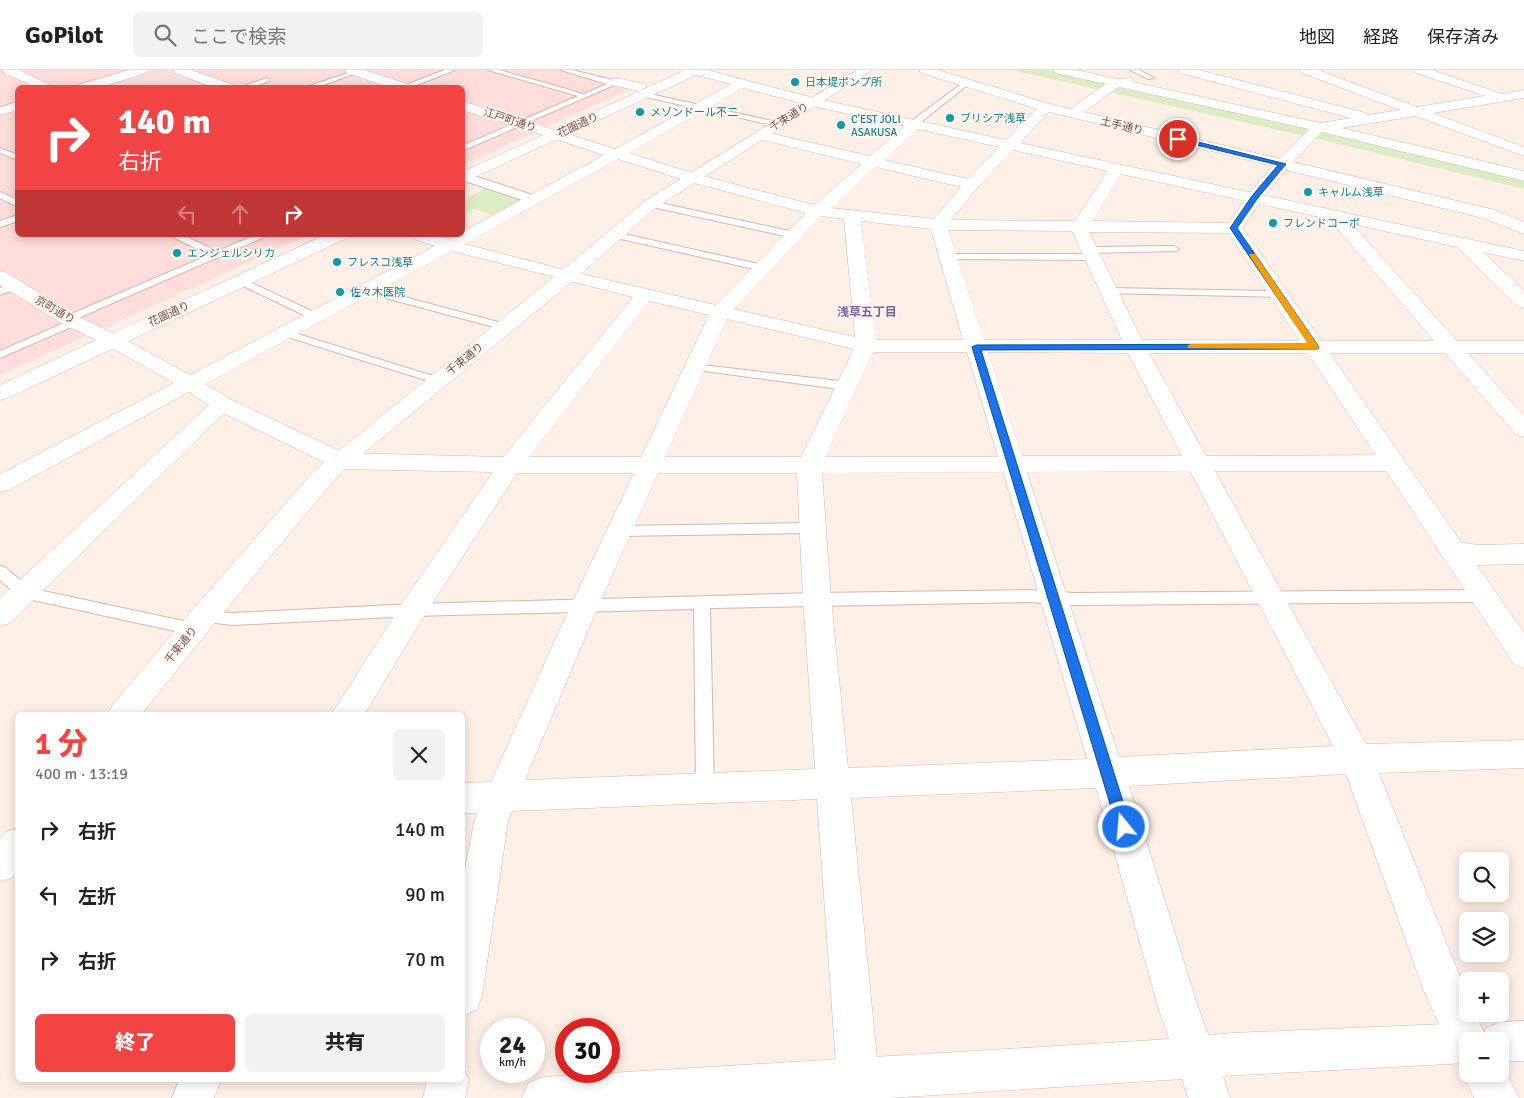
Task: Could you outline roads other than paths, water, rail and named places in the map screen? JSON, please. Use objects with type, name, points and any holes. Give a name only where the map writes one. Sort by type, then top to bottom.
[{"type":"street","points":[[8,70],[43,85]]},
{"type":"street","points":[[93,85],[142,70]]},
{"type":"street","points":[[179,70],[222,85]]},
{"type":"street","name":"花園通り","points":[[465,173],[641,91],[678,70]]},
{"type":"street","name":"花園通り","points":[[641,91],[688,74],[686,70]]},
{"type":"street","points":[[693,70],[812,102],[1524,256]]},
{"type":"street","name":"千束通り","points":[[126,712],[198,623],[323,477],[340,461],[567,276],[652,204],[812,102],[866,70]]},
{"type":"street","name":"土手通り","points":[[925,70],[1046,107],[1475,203],[1524,217]]},
{"type":"street","name":"土手通り","points":[[947,70],[1079,109],[1498,217],[1524,229]]},
{"type":"street","points":[[1059,70],[1318,127],[1524,176]]},
{"type":"street","points":[[1079,109],[1116,83],[1186,71],[1206,70]]},
{"type":"street","points":[[1306,70],[1524,152]]},
{"type":"street","points":[[1420,70],[1524,105]]},
{"type":"street","points":[[353,71],[398,85]]},
{"type":"street","points":[[1186,71],[1372,119]]},
{"type":"street","points":[[615,82],[641,91]]},
{"type":"street","points":[[0,484],[189,382],[452,246],[619,154],[742,83]]},
{"type":"street","points":[[1524,94],[1318,127],[1285,161],[1254,198],[1234,228],[1524,656]]},
{"type":"street","name":"江戸町通り","points":[[465,106],[692,178],[817,211],[1087,245],[1234,228]]},
{"type":"street","points":[[0,112],[15,107]]},
{"type":"street","points":[[1046,107],[972,185],[938,226],[1108,773],[1178,1007],[1209,1098]]},
{"type":"street","points":[[465,978],[491,822],[618,531],[720,312],[817,211],[916,124]]},
{"type":"street","points":[[769,130],[874,161],[972,185]]},
{"type":"street","points":[[1496,169],[1524,164]]},
{"type":"street","points":[[1117,168],[1087,245],[1136,346],[1198,465],[1357,759],[1444,991],[1463,1032]]},
{"type":"street","points":[[465,175],[536,200]]},
{"type":"street","points":[[852,215],[866,346],[810,465],[817,599],[858,1078]]},
{"type":"street","points":[[1335,215],[1524,430]]},
{"type":"street","points":[[1498,217],[1524,221]]},
{"type":"street","name":"花園通り","points":[[0,393],[105,337],[308,237]]},
{"type":"street","name":"花園通り","points":[[0,379],[240,281],[335,237]]},
{"type":"street","points":[[426,237],[452,246],[567,276],[866,346],[1524,347]]},
{"type":"street","points":[[1462,243],[1524,302]]},
{"type":"street","name":"京町通り","points":[[5,285],[189,382],[224,405],[340,461]]},
{"type":"street","points":[[349,712],[413,610],[510,465],[644,294]]},
{"type":"street","points":[[0,615],[210,414],[224,405]]},
{"type":"street","points":[[340,461],[510,465],[1198,465],[1392,463]]},
{"type":"street","points":[[1451,550],[1478,555],[1524,554]]},
{"type":"street","points":[[465,798],[1108,773],[1357,759],[1524,754]]},
{"type":"street","points":[[0,865],[15,848]]},
{"type":"street","points":[[1509,1042],[1524,1041]]},
{"type":"street","points":[[543,1098],[682,1094],[858,1078],[922,1087],[1196,1058],[1459,1043]]},
{"type":"street","points":[[193,1098],[199,1082]]},
{"type":"street","points":[[444,1098],[448,1082]]},
{"type":"street","points":[[1489,1082],[1498,1098]]},
{"type":"lane","points":[[411,85],[452,70]]},
{"type":"lane","points":[[491,70],[585,96]]},
{"type":"lane","points":[[564,70],[615,82]]},
{"type":"lane","points":[[1133,70],[1160,76]]},
{"type":"lane","points":[[314,85],[353,71]]},
{"type":"lane","points":[[251,85],[266,80]]},
{"type":"lane","points":[[465,148],[615,82]]},
{"type":"lane","points":[[916,124],[917,121],[966,83]]},
{"type":"lane","points":[[641,91],[701,107],[769,130]]},
{"type":"lane","points":[[0,150],[15,157]]},
{"type":"lane","points":[[0,195],[15,202]]},
{"type":"lane","points":[[652,204],[794,235]]},
{"type":"lane","points":[[0,224],[15,219]]},
{"type":"lane","points":[[615,235],[763,268]]},
{"type":"lane","points":[[178,237],[217,255]]},
{"type":"lane","points":[[0,355],[71,320],[259,237]]},
{"type":"lane","points":[[948,258],[1087,245],[1174,249]]},
{"type":"lane","points":[[240,281],[316,317]]},
{"type":"lane","points":[[367,290],[505,327]]},
{"type":"lane","points":[[1109,292],[1279,294]]},
{"type":"lane","points":[[285,333],[439,381]]},
{"type":"lane","points":[[694,367],[847,386]]},
{"type":"lane","points":[[618,531],[813,528]]},
{"type":"lane","points":[[0,572],[24,593],[198,623],[233,619],[413,610],[584,607],[817,599],[1029,596],[1054,599],[1483,596]]},
{"type":"lane","points":[[702,603],[705,788]]},
{"type":"place","name":"日本堤ポンプ所","points":[[795,82]]},
{"type":"place","name":"メゾンドール不二","points":[[640,112]]},
{"type":"place","name":"ブリシア浅草","points":[[950,118]]},
{"type":"place","name":"C'EST JOLI ASAKUSA","points":[[841,125]]},
{"type":"place","name":"キャルム浅草","points":[[1308,192]]},
{"type":"place","name":"フレンドコーポ","points":[[1273,223]]},
{"type":"place","name":"エンジェルシリカ","points":[[177,253]]},
{"type":"place","name":"フレスコ浅草","points":[[337,262]]},
{"type":"place","name":"佐々木医院","points":[[340,292]]},
{"type":"district","name":"浅草五丁目","points":[[867,312]]}]
